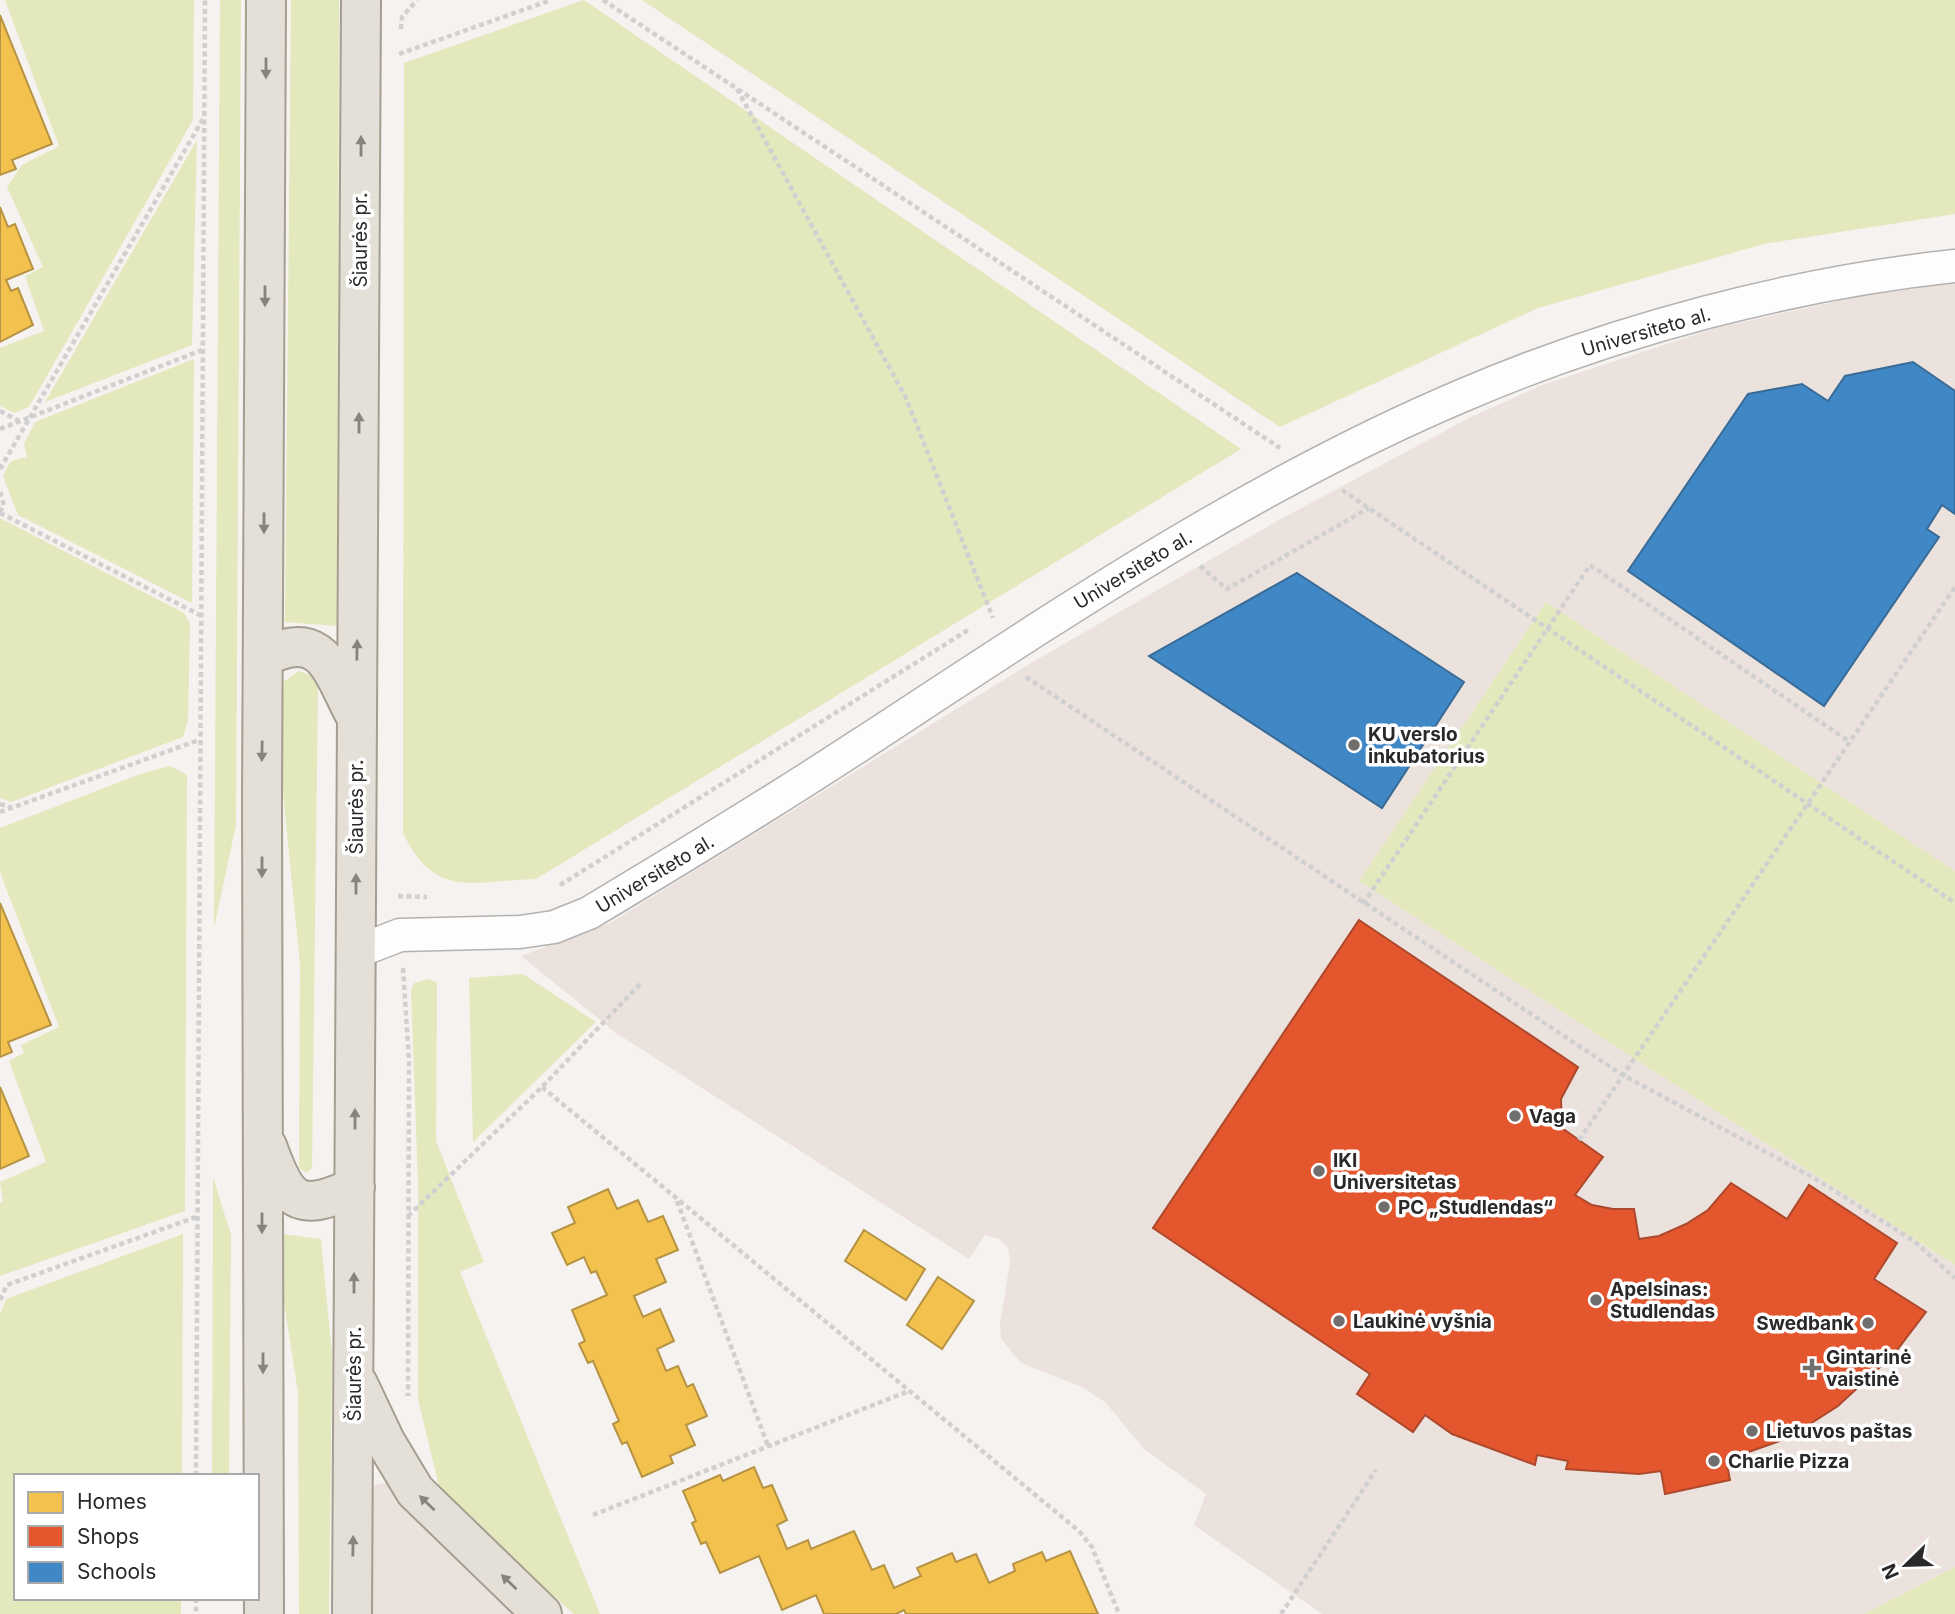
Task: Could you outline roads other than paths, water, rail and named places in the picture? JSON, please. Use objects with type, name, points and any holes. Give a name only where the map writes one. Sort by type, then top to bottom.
[{"type":"main road","points":[[264,1614],[261,1130],[266,0]]},
{"type":"main road","name":"Šiaurės pr.","points":[[352,1614],[361,0]]},
{"type":"main road","points":[[264,657],[294,646],[318,650],[329,663],[357,719]]},
{"type":"main road","points":[[261,1130],[280,1181],[292,1195],[304,1202],[317,1202],[355,1187]]},
{"type":"main road","points":[[354,1376],[385,1441],[415,1492],[542,1614]]},
{"type":"street","name":"Universiteto al.","points":[[356,952],[400,935],[520,932],[554,927],[589,914],[783,794],[1174,544],[1399,425],[1463,395],[1546,363],[1707,314],[1794,292],[1867,278],[1955,267]]},
{"type":"place","name":"KU verslo inkubatorius","points":[[1354,745]]},
{"type":"place","name":"Vaga","points":[[1515,1116]]},
{"type":"place","name":"IKI Universitetas","points":[[1319,1171]]},
{"type":"place","name":"PC „Studlendas“","points":[[1384,1207]]},
{"type":"place","name":"Apelsinas: Studlendas","points":[[1596,1300]]},
{"type":"place","name":"Laukinė vyšnia","points":[[1339,1321]]},
{"type":"place","name":"Swedbank","points":[[1868,1323]]},
{"type":"place","name":"Gintarinė vaistinė","points":[[1812,1368]]},
{"type":"place","name":"Lietuvos paštas","points":[[1752,1431]]},
{"type":"place","name":"Charlie Pizza","points":[[1714,1461]]}]
